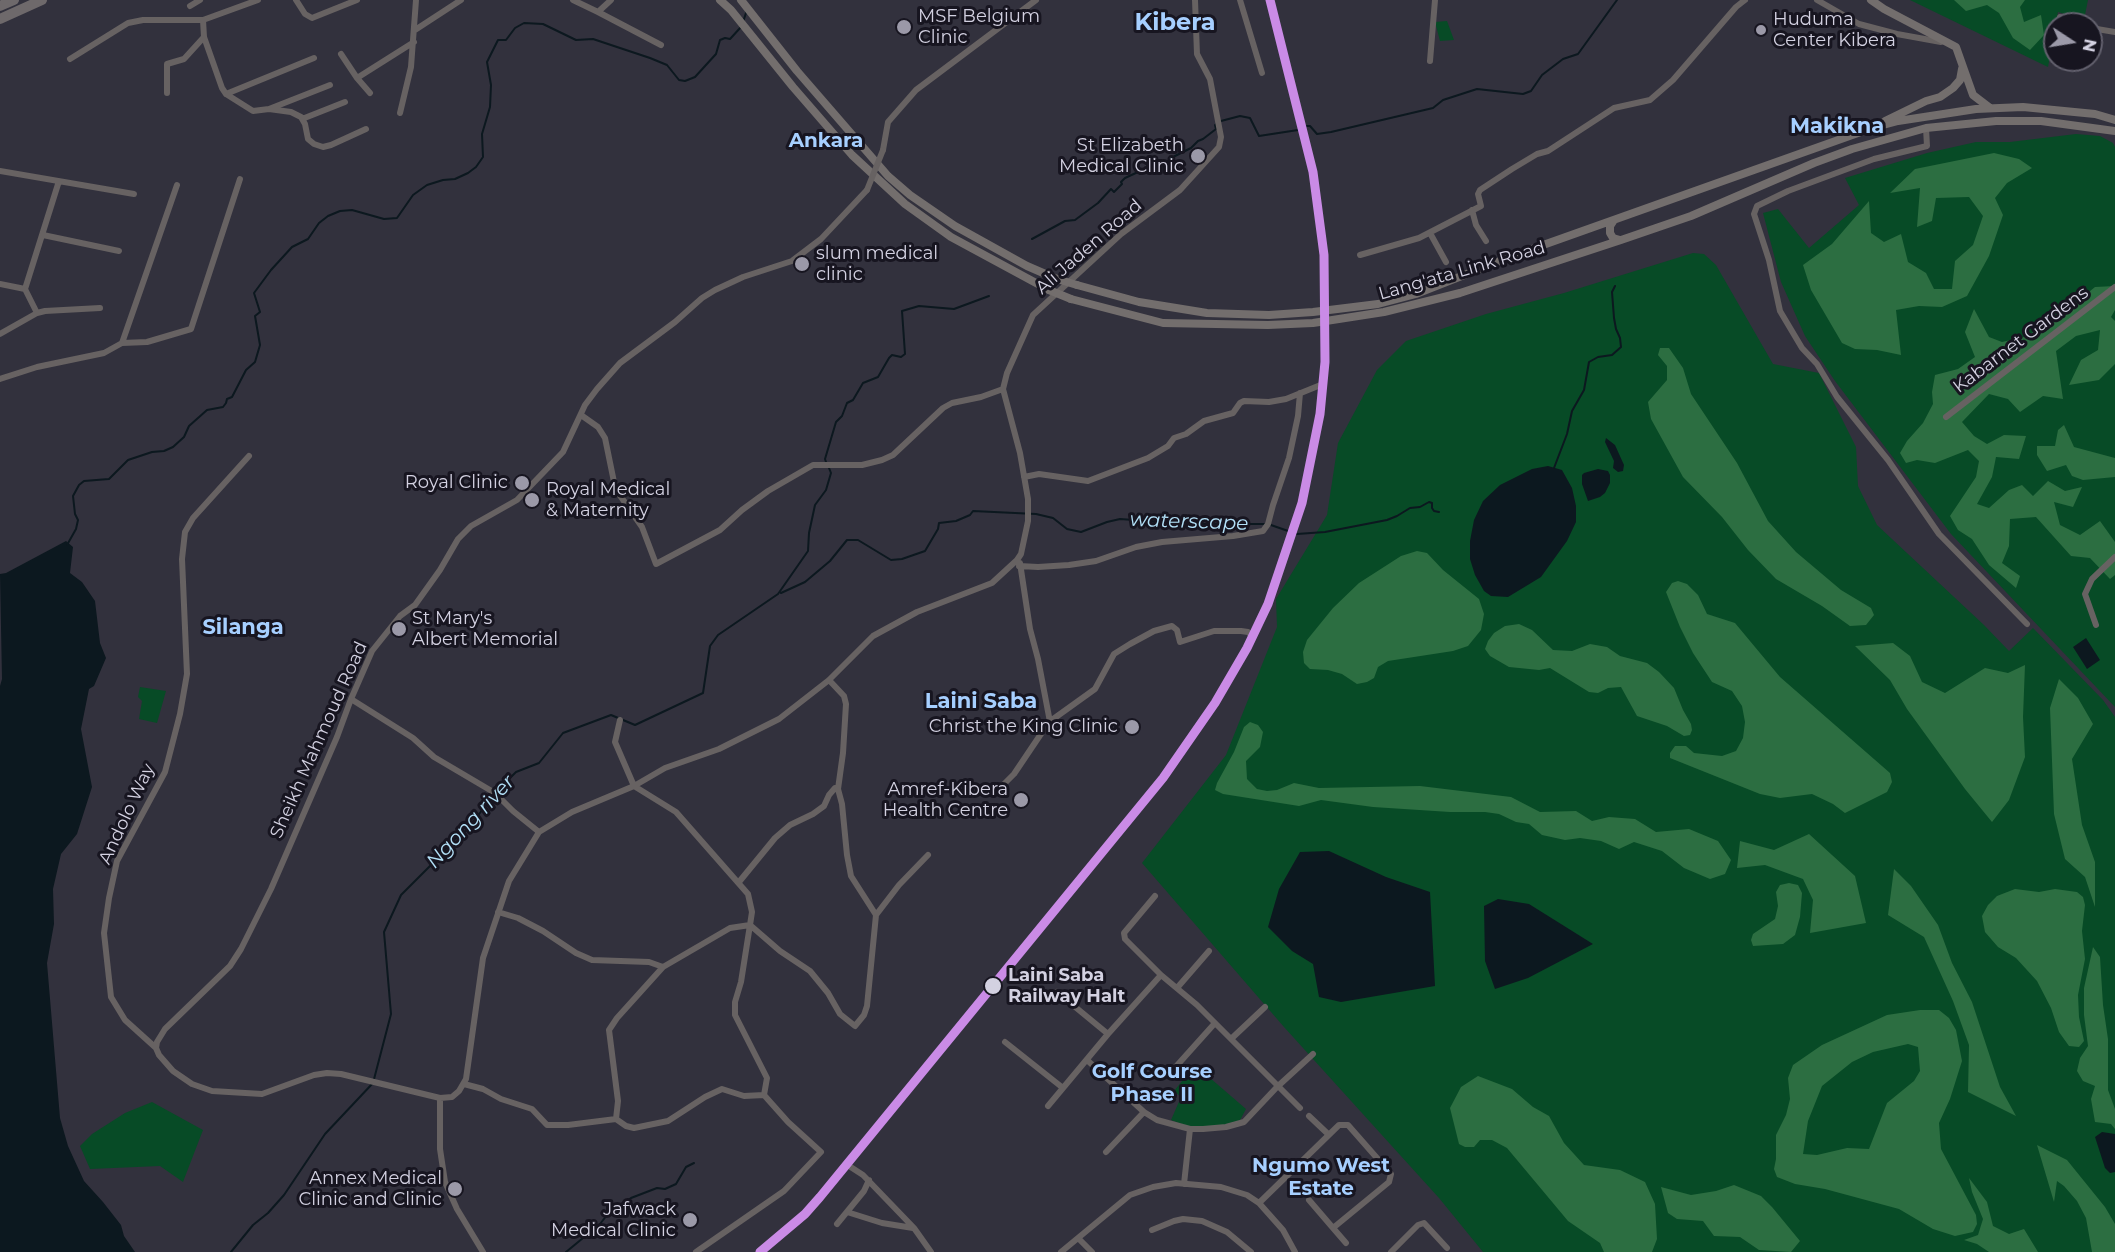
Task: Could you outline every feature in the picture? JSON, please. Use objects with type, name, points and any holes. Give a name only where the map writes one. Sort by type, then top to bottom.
[{"type":"highway","points":[[0,6],[14,0]]},
{"type":"highway","points":[[0,19],[42,0]]},
{"type":"main road","name":"Lang'ata Link Road","points":[[720,0],[731,10],[852,155],[905,204],[951,237],[1049,290],[1071,299],[1163,323],[1268,325],[1313,323],[1419,305],[1691,216],[1814,163],[1852,149],[1926,128],[1996,121],[2041,121],[2114,133]]},
{"type":"main road","name":"Lang'ata Link Road","points":[[741,0],[759,25],[888,176],[910,195],[955,226],[1027,266],[1057,279],[1139,303],[1207,313],[1269,315],[1313,312],[1378,304],[1416,294],[1567,237],[1872,128],[1945,113],[1991,108],[2054,109],[2112,116]]},
{"type":"main road","points":[[1871,0],[1956,47],[1962,69],[1960,80],[1940,97],[1926,101],[1872,128]]},
{"type":"main road","points":[[1962,69],[1973,94],[1991,108]]},
{"type":"main road","points":[[2112,116],[2114,133]]},
{"type":"main road","points":[[1614,220],[1610,228],[1611,235],[1621,240]]},
{"type":"main road","points":[[1567,237],[1572,238],[1576,243],[1576,250],[1570,257]]},
{"type":"street","points":[[190,6],[200,0]]},
{"type":"street","points":[[70,59],[128,23],[143,20],[203,20],[258,0]]},
{"type":"street","points":[[296,0],[305,14],[312,18],[357,0]]},
{"type":"street","points":[[400,113],[411,67],[416,0]]},
{"type":"street","points":[[415,30],[461,0]]},
{"type":"street","points":[[573,0],[661,45]]},
{"type":"street","points":[[598,12],[612,0]]},
{"type":"street","name":"Sheikh Mahmoud Road","points":[[156,1048],[165,1029],[230,966],[248,936],[333,746],[372,651],[400,616],[415,605],[441,570],[458,539],[471,526],[517,500],[563,452],[597,389],[636,349],[715,290],[743,277],[792,261],[821,239],[867,190],[883,150],[888,122],[916,90],[1036,0]]},
{"type":"street","name":"Ali Jaden Road","points":[[1050,722],[1019,566],[1028,521],[1028,499],[1004,389],[1007,373],[1034,315],[1121,234],[1180,190],[1219,147],[1221,137],[1208,72],[1197,54],[1195,0]]},
{"type":"street","points":[[1240,0],[1262,73]]},
{"type":"street","points":[[1431,61],[1435,0]]},
{"type":"street","points":[[1360,255],[1430,233],[1481,206],[1478,194],[1480,190],[1512,169],[1563,142],[1614,108],[1650,100],[1673,80],[1736,7],[1745,0]]},
{"type":"street","points":[[1817,0],[1859,24],[1897,34],[1947,42]]},
{"type":"street","points":[[203,20],[204,37],[222,88],[226,94],[253,111],[269,109],[330,85]]},
{"type":"street","points":[[167,93],[167,64],[184,59],[204,37]]},
{"type":"street","points":[[357,78],[414,42]]},
{"type":"street","points":[[341,54],[370,93]]},
{"type":"street","points":[[226,94],[314,58]]},
{"type":"street","points":[[302,119],[345,102]]},
{"type":"street","points":[[269,109],[291,112],[302,119],[308,139],[323,147],[366,129]]},
{"type":"street","points":[[1926,128],[1927,146],[1874,159],[1798,187],[1757,206],[1754,214],[1769,260],[1780,311],[1802,348],[1817,364],[1837,397],[1888,460],[1939,534],[2027,624]]},
{"type":"street","points":[[0,171],[134,194]]},
{"type":"street","points":[[0,379],[36,367],[104,353],[122,343],[147,342],[191,329],[240,179]]},
{"type":"street","points":[[37,314],[25,289],[60,181]]},
{"type":"street","points":[[122,343],[177,185]]},
{"type":"street","points":[[1472,210],[1476,225],[1486,241]]},
{"type":"street","points":[[1430,233],[1446,262]]},
{"type":"street","points":[[43,235],[119,251]]},
{"type":"street","points":[[0,284],[25,289]]},
{"type":"street","name":"Kabarnet Gardens","points":[[1946,417],[2115,287]]},
{"type":"street","points":[[0,334],[37,314],[100,308]]},
{"type":"street","points":[[1024,477],[1039,474],[1088,481],[1148,458],[1168,446],[1174,438],[1186,434],[1204,421],[1233,413],[1244,401],[1269,402],[1323,384]]},
{"type":"street","points":[[581,415],[598,427],[605,438],[614,482],[619,494],[642,527],[656,564],[720,530],[768,491],[813,465],[862,465],[893,455],[943,408],[952,403],[981,398],[1004,389]]},
{"type":"street","points":[[1019,566],[1069,566],[1096,561],[1162,542],[1263,531],[1268,524],[1289,458],[1298,416],[1300,393]]},
{"type":"street","name":"Andolo Way","points":[[156,1048],[125,1020],[111,997],[104,933],[108,898],[117,861],[165,772],[180,714],[187,674],[182,559],[185,532],[193,518],[249,456]]},
{"type":"street","points":[[156,1048],[164,1062],[177,1074],[192,1084],[212,1091],[262,1094],[314,1075],[327,1073],[341,1074],[440,1098],[452,1097],[464,1084],[469,1067],[483,958],[498,912],[509,881],[539,832],[572,812],[634,786],[664,768],[719,749],[779,719],[829,680],[873,636],[917,612],[992,583],[1021,554]]},
{"type":"street","points":[[2096,625],[2085,594],[2092,579],[2115,557]]},
{"type":"street","points":[[995,793],[1014,774],[1050,722],[1095,689],[1114,654],[1154,631],[1174,626],[1180,642],[1214,631],[1241,631],[1252,636]]},
{"type":"street","points":[[829,680],[844,696],[846,704],[838,789],[851,876],[876,915]]},
{"type":"street","points":[[351,699],[413,738],[434,757],[495,793],[539,832]]},
{"type":"street","points":[[620,722],[615,742],[634,786],[676,812],[748,894],[752,912],[741,982],[735,1002],[735,1015],[767,1078],[765,1095],[788,1122],[821,1152],[784,1191],[696,1252]]},
{"type":"street","points":[[739,882],[775,838],[790,825],[824,806],[829,795],[835,788],[838,789]]},
{"type":"street","points":[[616,1119],[618,1101],[609,1030],[617,1018],[663,968],[721,932],[750,925],[780,951],[810,971],[828,993],[840,1014],[855,1026],[864,1015],[867,1006],[876,915],[899,885],[928,855]]},
{"type":"street","points":[[1155,896],[1124,933],[1124,937],[1300,1108]]},
{"type":"street","points":[[498,912],[519,918],[576,953],[592,960],[649,962],[663,968]]},
{"type":"street","points":[[1177,988],[1209,951]]},
{"type":"street","points":[[1048,1106],[1161,975]]},
{"type":"street","points":[[1057,992],[1108,1034]]},
{"type":"street","points":[[1231,1039],[1266,1007]]},
{"type":"street","points":[[1172,1071],[1215,1023]]},
{"type":"street","points":[[1005,1042],[1063,1088]]},
{"type":"street","points":[[1087,1060],[1144,1112],[1167,1124],[1190,1129],[1212,1129],[1242,1123],[1313,1054]]},
{"type":"street","points":[[464,1084],[483,1089],[501,1099],[532,1109],[548,1125],[616,1119],[634,1128],[668,1121],[705,1096],[722,1089],[744,1096],[765,1095]]},
{"type":"street","points":[[440,1098],[440,1149],[445,1182],[457,1209],[483,1252]]},
{"type":"street","points":[[1106,1152],[1144,1112]]},
{"type":"street","points":[[1309,1116],[1328,1134]]},
{"type":"street","points":[[1259,1203],[1336,1126],[1348,1125],[1392,1177],[1389,1182],[1333,1228]]},
{"type":"street","points":[[1184,1184],[1190,1129]]},
{"type":"street","points":[[846,1164],[855,1168],[869,1180],[914,1228],[931,1252]]},
{"type":"street","points":[[837,1224],[864,1191],[869,1180]]},
{"type":"street","points":[[1061,1252],[1130,1195],[1153,1186],[1184,1184],[1241,1191],[1259,1203],[1283,1230],[1296,1252]]},
{"type":"street","points":[[1309,1200],[1346,1243]]},
{"type":"street","points":[[847,1212],[882,1223],[914,1228]]},
{"type":"street","points":[[1152,1230],[1174,1221],[1202,1221],[1227,1232],[1251,1252]]},
{"type":"street","points":[[1391,1252],[1418,1225],[1424,1223],[1447,1248]]},
{"type":"street","points":[[1079,1239],[1092,1252]]},
{"type":"street","points":[[1240,1252],[1246,1246]]},
{"type":"green space","points":[[1910,0],[2088,0],[2086,12],[2043,12],[2043,65]]},
{"type":"green space","points":[[1954,0],[2025,0],[2020,7],[2024,22],[2041,15],[2043,36],[2030,50],[2013,38],[1999,13],[1987,5],[1966,11]]},
{"type":"green space","points":[[1447,21],[1454,40],[1440,41],[1435,22]]},
{"type":"green space","points":[[2076,134],[2100,136],[2113,143],[2115,147],[2115,707],[1951,534],[1835,381],[1805,336],[1781,282],[1763,213],[1778,209],[1809,248],[1859,205],[1845,178],[1927,153],[1976,142],[2010,142]]},
{"type":"green space","points":[[1994,153],[2019,159],[2032,168],[2007,183],[1995,198],[2003,215],[1989,256],[1967,296],[1942,307],[1919,306],[1896,310],[1901,355],[1877,350],[1855,349],[1842,343],[1811,290],[1803,265],[1832,244],[1869,201],[1871,233],[1884,242],[1901,234],[1908,262],[1926,273],[1934,289],[1952,289],[1955,261],[1973,245],[1983,216],[1969,197],[1936,198],[1932,221],[1917,227],[1920,188],[1890,193],[1915,169]]},
{"type":"green space","points":[[1693,253],[1704,254],[1716,265],[1773,364],[1819,373],[1856,447],[1858,486],[1877,525],[2009,651],[2033,628],[2103,700],[2115,717],[2115,1252],[1483,1252],[1439,1198],[1284,1027],[1142,863],[1226,755],[1277,627],[1276,599],[1327,515],[1338,443],[1377,370],[1406,341],[1486,314],[1564,293]]},
{"type":"green space","points":[[2115,286],[2115,310],[2111,317],[2115,321],[2115,364],[2099,380],[2069,385],[2081,360],[2098,350],[2100,330],[2076,336],[2056,351],[2063,399],[2043,396],[2020,412],[2008,399],[1989,394],[1962,422],[1974,436],[1987,444],[2004,435],[2026,436],[2019,459],[1996,457],[1992,477],[1977,504],[1989,508],[2009,490],[2022,485],[2033,496],[2048,481],[2065,491],[2082,487],[2073,507],[2054,502],[2060,525],[2080,535],[2100,521],[2115,542],[2115,575],[2110,579],[2090,558],[2071,556],[2036,517],[2010,519],[2009,546],[2002,563],[2020,576],[2016,588],[1989,565],[1972,539],[1958,530],[1950,516],[1976,477],[1979,461],[1968,450],[1935,463],[1917,460],[1906,463],[1900,453],[1923,423],[1933,404],[1932,392],[1935,375],[1958,369],[1975,357],[1965,332],[1974,309],[1989,337],[2002,342],[2024,337],[2037,330],[2057,318],[2095,287]]},
{"type":"green space","points":[[1660,348],[1669,348],[1683,368],[1691,394],[1737,463],[1768,521],[1796,552],[1841,590],[1871,608],[1874,615],[1866,625],[1850,626],[1822,606],[1776,579],[1748,550],[1722,517],[1683,477],[1651,419],[1648,402],[1667,380],[1667,366],[1658,355]]},
{"type":"green space","points":[[2064,425],[2074,447],[2115,458],[2115,477],[2083,480],[2072,476],[2066,465],[2047,471],[2037,455],[2037,446],[2055,446],[2058,430]]},
{"type":"green space","points":[[1417,551],[1427,553],[1443,570],[1479,599],[1484,614],[1481,630],[1468,646],[1453,651],[1388,661],[1378,667],[1374,678],[1357,684],[1342,674],[1310,669],[1304,663],[1303,652],[1307,640],[1333,608],[1359,583],[1401,556]]},
{"type":"green space","points":[[1678,581],[1687,584],[1698,595],[1707,614],[1735,623],[1780,677],[1890,773],[1892,782],[1887,792],[1845,813],[1833,804],[1812,794],[1780,798],[1760,794],[1670,758],[1670,753],[1675,746],[1686,746],[1694,753],[1722,756],[1736,751],[1743,738],[1745,722],[1742,706],[1732,691],[1712,682],[1693,653],[1680,627],[1666,592],[1672,583]]},
{"type":"green space","points":[[1519,624],[1532,630],[1553,650],[1572,651],[1590,644],[1607,647],[1620,656],[1647,663],[1674,688],[1691,724],[1690,735],[1684,736],[1667,726],[1637,716],[1621,687],[1608,688],[1598,693],[1589,692],[1550,668],[1539,670],[1509,667],[1490,656],[1485,649],[1494,633],[1505,626]]},
{"type":"green space","points":[[1893,643],[1910,656],[1922,682],[1945,693],[1985,668],[2008,673],[2025,665],[2023,717],[2025,757],[2009,800],[1992,822],[1907,709],[1890,680],[1855,646]]},
{"type":"green space","points":[[2059,679],[2078,698],[2093,724],[2072,759],[2082,825],[2095,862],[2095,907],[2085,877],[2065,859],[2054,814],[2050,708]]},
{"type":"green space","points":[[140,687],[166,691],[157,723],[139,719],[142,701],[138,697]]},
{"type":"green space","points":[[1250,722],[1258,725],[1263,732],[1260,747],[1246,761],[1247,779],[1257,789],[1277,790],[1294,783],[1319,788],[1420,786],[1511,797],[1540,812],[1576,811],[1592,821],[1609,817],[1635,819],[1656,832],[1689,829],[1718,841],[1731,860],[1725,874],[1710,879],[1684,868],[1662,851],[1634,842],[1619,849],[1601,841],[1580,838],[1565,840],[1542,835],[1529,824],[1516,822],[1499,814],[1373,807],[1321,800],[1299,806],[1223,794],[1215,790],[1217,783],[1234,752],[1244,727]]},
{"type":"green space","points":[[1809,834],[1855,876],[1866,923],[1810,933],[1813,900],[1803,879],[1765,865],[1737,868],[1740,841],[1774,850]]},
{"type":"green space","points":[[1894,869],[1911,886],[1938,925],[1952,963],[1972,1002],[2000,1087],[2016,1116],[1968,1092],[1969,1045],[1953,1001],[1924,937],[1888,915]]},
{"type":"green space","points":[[1789,883],[1798,885],[1802,893],[1800,917],[1795,935],[1783,944],[1753,946],[1751,940],[1753,934],[1775,919],[1778,906],[1776,892],[1780,885]]},
{"type":"green space","points":[[2015,889],[2039,892],[2055,889],[2077,892],[2083,897],[2085,905],[2082,931],[2085,959],[2078,995],[2079,1017],[2084,1041],[2079,1047],[2069,1046],[2059,1032],[2051,1008],[2037,981],[2016,958],[1998,947],[1985,932],[1982,916],[1988,905],[1997,896]]},
{"type":"green space","points":[[2093,947],[2100,957],[2108,1039],[2108,1090],[2115,1109],[2115,1129],[2111,1124],[2095,1122],[2091,1099],[2095,1086],[2083,1081],[2077,1071],[2080,1058],[2088,1046],[2084,1015],[2084,988]]},
{"type":"green space","points":[[1920,1010],[1939,1010],[1949,1018],[1956,1030],[1962,1061],[1950,1099],[1939,1123],[1941,1149],[1976,1215],[1977,1224],[1973,1232],[1955,1236],[1933,1229],[1899,1209],[1825,1189],[1795,1184],[1777,1177],[1774,1169],[1776,1135],[1786,1115],[1790,1099],[1788,1078],[1793,1065],[1822,1045],[1887,1015]],"holes":[[[1908,1044],[1918,1047],[1920,1071],[1914,1081],[1887,1103],[1869,1149],[1847,1148],[1817,1155],[1803,1154],[1808,1121],[1822,1086],[1852,1062],[1873,1052]]]},
{"type":"green space","name":"Golf Course Phase II","points":[[1195,1065],[1246,1109],[1238,1124],[1198,1130],[1171,1120],[1181,1097],[1174,1091]]},
{"type":"green space","points":[[1478,1076],[1512,1089],[1533,1107],[1549,1116],[1564,1143],[1584,1165],[1620,1170],[1645,1182],[1655,1204],[1657,1239],[1652,1252],[1604,1252],[1600,1243],[1568,1221],[1507,1148],[1492,1140],[1480,1140],[1474,1147],[1459,1144],[1450,1108],[1461,1087]]},
{"type":"green space","points":[[152,1102],[203,1130],[183,1182],[160,1166],[90,1169],[80,1146],[92,1134],[125,1113]]},
{"type":"green space","points":[[2037,1145],[2067,1160],[2105,1207],[2115,1224],[2115,1252],[2092,1252],[2086,1218],[2077,1201],[2057,1181],[2054,1202]]},
{"type":"green space","points":[[1969,1178],[1987,1202],[1993,1226],[2009,1234],[2024,1229],[2038,1252],[1989,1252],[1977,1244],[1964,1240],[1978,1235],[1983,1219]]},
{"type":"green space","points":[[1734,1185],[1761,1196],[1772,1207],[1800,1241],[1791,1252],[1759,1250],[1740,1237],[1714,1236],[1703,1221],[1677,1219],[1668,1213],[1661,1187],[1691,1195]]},
{"type":"shaded area","points":[[1606,438],[1615,445],[1624,465],[1623,471],[1618,472],[1613,468],[1614,461],[1605,442]]},
{"type":"shaded area","points":[[1548,466],[1562,470],[1572,488],[1576,506],[1576,522],[1567,541],[1541,577],[1508,597],[1491,596],[1484,591],[1475,575],[1470,559],[1470,541],[1474,520],[1483,501],[1500,485],[1532,469]]},
{"type":"shaded area","points":[[1598,469],[1608,471],[1610,483],[1605,493],[1588,501],[1582,484],[1582,475]]},
{"type":"shaded area","points":[[66,541],[73,547],[70,573],[82,582],[95,601],[100,643],[106,658],[94,686],[89,689],[81,729],[92,787],[77,834],[61,854],[53,889],[54,924],[47,963],[60,1118],[68,1146],[84,1181],[121,1225],[124,1236],[135,1252],[0,1252],[0,686],[2,679],[0,574]]},
{"type":"shaded area","points":[[2086,638],[2100,660],[2087,669],[2073,647]]},
{"type":"shaded area","points":[[1329,851],[1386,877],[1430,892],[1435,986],[1341,1002],[1319,997],[1313,964],[1292,951],[1268,927],[1279,889],[1300,852]]},
{"type":"shaded area","points":[[1498,899],[1529,904],[1593,944],[1528,978],[1495,989],[1485,961],[1484,906]]},
{"type":"shaded area","points":[[2102,1132],[2115,1134],[2115,1172],[2110,1173],[2105,1168],[2095,1137]]},
{"type":"waterway","name":"Ngong river","points":[[1307,126],[1310,126],[1317,134],[1331,132],[1433,108],[1443,100],[1477,89],[1523,94],[1531,91],[1542,75],[1563,59],[1578,54],[1617,0]]},
{"type":"waterway","points":[[743,22],[747,10]]},
{"type":"waterway","points":[[67,545],[78,520],[73,496],[79,485],[84,481],[109,479],[128,460],[173,447],[184,437],[189,426],[207,410],[223,407],[227,399],[232,397],[246,370],[255,362],[260,345],[255,316],[260,312],[254,293],[292,247],[308,239],[319,223],[340,211],[352,210],[384,219],[397,218],[413,195],[427,185],[455,179],[476,167],[483,157],[482,134],[490,107],[491,85],[487,62],[498,40],[506,40],[515,28],[524,23],[543,24],[576,40],[593,39],[650,58],[667,65],[679,80],[685,81],[695,77],[716,54],[720,40],[730,39],[741,27]]},
{"type":"waterway","name":"Ngong river","points":[[1032,239],[1065,221],[1075,220],[1098,203],[1111,189],[1114,192],[1125,178],[1138,172],[1140,174],[1160,167],[1191,148],[1216,129],[1215,125],[1221,121],[1240,116],[1250,118],[1259,136],[1298,130]]},
{"type":"waterway","points":[[1554,468],[1567,434],[1572,411],[1584,390],[1589,362],[1598,357],[1612,355],[1621,347],[1614,318],[1612,292],[1615,286]]},
{"type":"waterway","name":"Ngong river","points":[[826,462],[836,422],[842,416],[847,403],[853,400],[863,383],[878,377],[892,355],[901,357],[905,354],[902,311],[919,306],[954,309],[989,296]]},
{"type":"waterway","name":"Ngong river","points":[[231,1252],[253,1225],[268,1213],[284,1195],[325,1134],[373,1083],[391,1014],[384,932],[401,895],[451,842],[467,830],[495,793],[516,772],[539,763],[563,733],[611,715],[635,725],[703,693],[710,646],[718,635],[778,594],[808,551],[815,505],[826,490],[831,473],[829,468]]},
{"type":"waterway","name":"waterscape","points":[[1297,534],[1325,532],[1387,520],[1410,508],[1420,507],[1429,502],[1432,503],[1434,511],[1439,512]]},
{"type":"waterway","name":"waterscape","points":[[781,593],[805,582],[830,561],[847,540],[858,540],[891,560],[902,559],[925,551],[939,523],[956,521],[970,515],[973,511],[1036,514],[1053,518],[1067,529],[1081,532],[1120,519],[1189,524],[1268,524],[1291,532]]},
{"type":"waterway","points":[[566,1252],[600,1224],[607,1215],[631,1198],[657,1188],[665,1189],[676,1184],[686,1167],[694,1163]]},
{"type":"transit line","points":[[760,1252],[805,1214],[820,1197],[1163,778],[1215,703],[1247,648],[1268,604],[1302,503],[1320,414],[1325,362],[1324,255],[1313,172],[1270,0]]},
{"type":"place","name":"MSF Belgium Clinic","points":[[904,27]]},
{"type":"place","name":"Huduma Center Kibera","points":[[1761,30]]},
{"type":"place","name":"St Elizabeth Medical Clinic","points":[[1198,156]]},
{"type":"place","name":"slum medical clinic","points":[[802,264]]},
{"type":"place","name":"Royal Clinic","points":[[522,483]]},
{"type":"place","name":"Royal Medical & Maternity","points":[[532,500]]},
{"type":"place","name":"St Mary's Albert Memorial","points":[[399,629]]},
{"type":"place","name":"Christ the King Clinic","points":[[1132,727]]},
{"type":"place","name":"Amref-Kibera Health Centre","points":[[1021,800]]},
{"type":"place","name":"Laini Saba Railway Halt","points":[[993,986]]},
{"type":"place","name":"Annex Medical Clinic and Clinic","points":[[455,1189]]},
{"type":"place","name":"Jafwack Medical Clinic","points":[[690,1220]]},
{"type":"district","name":"Kibera","points":[[1175,23]]},
{"type":"district","name":"Makikna","points":[[1837,127]]},
{"type":"district","name":"Ankara","points":[[826,141]]},
{"type":"district","name":"Silanga","points":[[243,628]]},
{"type":"district","name":"Laini Saba","points":[[981,702]]},
{"type":"district","name":"Golf Course Phase II","points":[[1152,1084]]},
{"type":"district","name":"Ngumo West Estate","points":[[1321,1178]]}]
